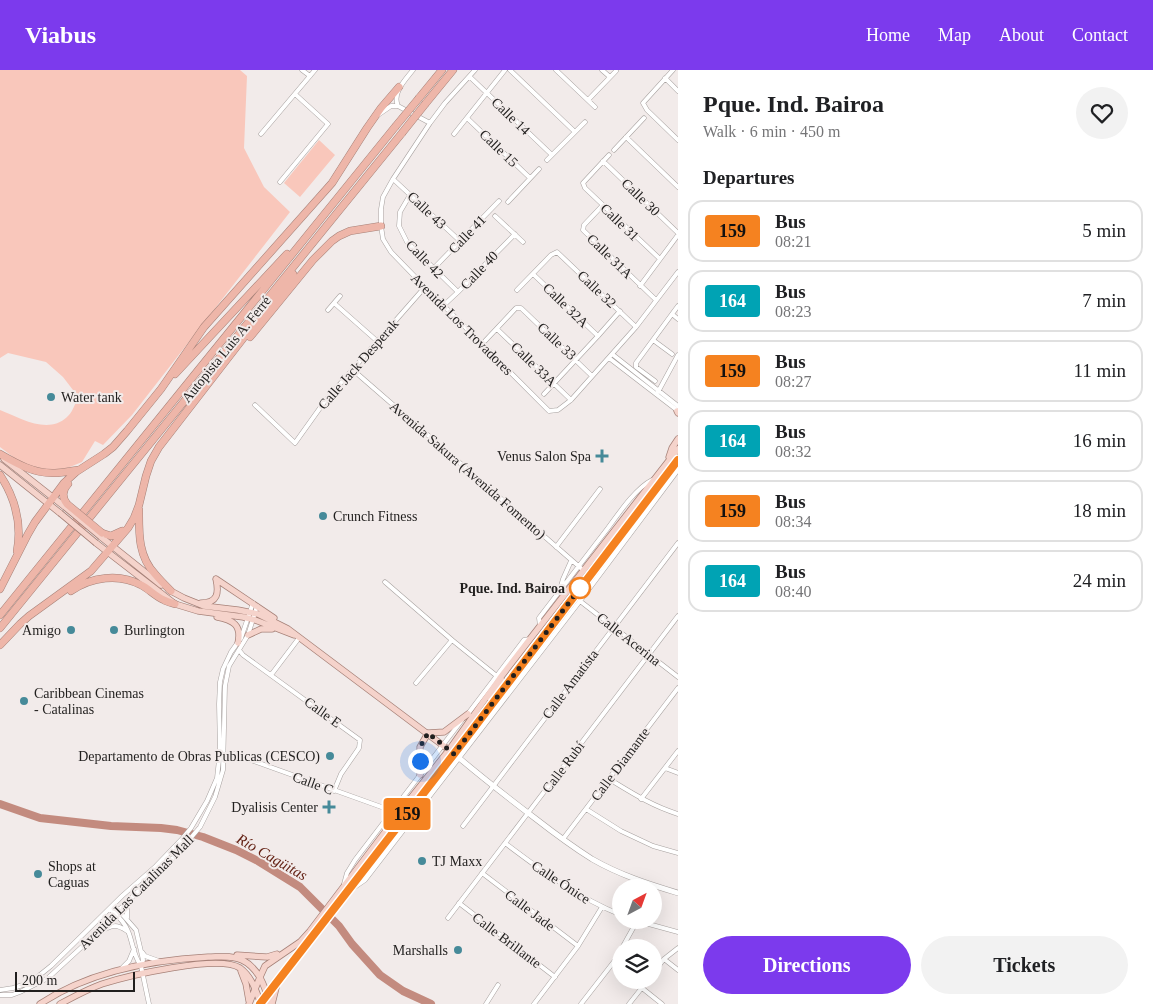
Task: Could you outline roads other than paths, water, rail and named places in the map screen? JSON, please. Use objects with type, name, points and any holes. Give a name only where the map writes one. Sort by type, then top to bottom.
[{"type":"highway","name":"Autopista Luis A. Ferré","points":[[0,615],[442,70]]},
{"type":"highway","name":"Autopista Luis A. Ferré","points":[[0,628],[452,70]]},
{"type":"highway","points":[[161,389],[204,327],[332,183],[361,136],[399,87]]},
{"type":"highway","points":[[188,410],[328,244],[338,236],[350,231],[381,226]]},
{"type":"highway","points":[[0,645],[29,616],[91,571],[126,530],[134,518],[151,461],[159,446],[304,259],[315,240]]},
{"type":"highway","points":[[0,589],[31,528],[64,483],[113,447],[161,389],[273,268],[298,246]]},
{"type":"highway","points":[[0,455],[23,466],[45,473],[62,473],[81,469]]},
{"type":"highway","points":[[81,469],[65,487],[63,492],[66,506],[101,535],[111,536],[126,530]]},
{"type":"highway","points":[[0,475],[11,496],[17,515],[19,538],[15,558]]},
{"type":"highway","points":[[139,505],[139,536],[142,553],[154,574],[171,591]]},
{"type":"highway","points":[[12,633],[78,586],[93,580],[114,578],[132,581],[163,600],[175,604]]},
{"type":"main road","points":[[667,462],[672,448],[678,439]]},
{"type":"main road","points":[[271,1004],[276,986],[365,859],[454,754],[498,677],[540,626],[580,568],[678,449]]},
{"type":"main road","points":[[0,455],[53,498],[66,506]]},
{"type":"main road","points":[[337,898],[345,894],[420,802],[485,712],[678,460]]},
{"type":"main road","points":[[0,466],[96,543],[110,549],[171,591],[204,606],[251,616],[298,636],[454,754]]},
{"type":"main road","points":[[101,535],[110,549],[175,604],[213,617],[230,620],[234,623],[240,632],[238,643]]},
{"type":"main road","points":[[580,568],[592,565],[600,555],[609,550]]},
{"type":"main road","points":[[567,604],[579,582],[580,568]]},
{"type":"main road","points":[[197,603],[208,603],[215,598],[218,593],[216,579],[255,605],[284,629]]},
{"type":"main road","points":[[198,611],[251,616]]},
{"type":"main road","points":[[248,636],[261,628],[284,629]]},
{"type":"main road","points":[[485,712],[488,701],[503,682],[498,677]]},
{"type":"main road","points":[[428,733],[446,731],[468,714]]},
{"type":"main road","points":[[420,775],[420,747],[428,733]]},
{"type":"main road","points":[[355,860],[365,859]]},
{"type":"main road","points":[[249,1003],[265,966],[313,932]]},
{"type":"main road","points":[[40,1004],[87,980],[122,969],[184,958],[232,955],[267,957],[289,950]]},
{"type":"main road","points":[[228,956],[247,962],[260,976],[271,1004]]},
{"type":"main road","points":[[60,1004],[100,984],[142,973],[212,963],[229,964],[239,967],[250,978],[261,1004]]},
{"type":"main road","points":[[239,967],[246,984],[249,1003]]},
{"type":"main road","points":[[261,1004],[280,980]]},
{"type":"street","points":[[302,70],[310,76]]},
{"type":"street","points":[[261,134],[315,70]]},
{"type":"street","points":[[398,106],[396,101],[399,87],[413,70]]},
{"type":"street","name":"Avenida Los Trovadores","points":[[475,70],[445,103],[430,123],[393,179],[383,197],[381,209],[383,239],[391,252],[443,306],[549,411],[558,410],[571,400],[636,327],[678,272]]},
{"type":"street","points":[[454,134],[505,70]]},
{"type":"street","points":[[510,70],[575,132]]},
{"type":"street","points":[[556,70],[595,107]]},
{"type":"street","points":[[602,70],[610,77]]},
{"type":"street","points":[[673,70],[643,103],[647,110],[678,140]]},
{"type":"street","points":[[588,100],[616,71]]},
{"type":"street","name":"Calle 14","points":[[470,77],[552,155]]},
{"type":"street","points":[[665,78],[678,91]]},
{"type":"street","points":[[280,182],[328,124],[295,94]]},
{"type":"street","points":[[375,118],[391,106],[398,106],[430,123]]},
{"type":"street","name":"Calle 15","points":[[467,118],[530,178]]},
{"type":"street","points":[[614,150],[644,118]]},
{"type":"street","points":[[263,122],[268,126]]},
{"type":"street","points":[[547,160],[584,122]]},
{"type":"street","points":[[626,137],[678,187]]},
{"type":"street","points":[[603,160],[609,155]]},
{"type":"street","name":"Calle 31","points":[[603,160],[583,183],[585,188],[660,260]]},
{"type":"street","name":"Calle 30","points":[[603,160],[678,234]]},
{"type":"street","points":[[508,202],[539,169]]},
{"type":"street","name":"Calle 43","points":[[393,179],[460,241]]},
{"type":"street","name":"Calle 42","points":[[410,195],[400,212],[399,226],[407,242],[458,292]]},
{"type":"street","name":"Calle 41","points":[[434,268],[499,201]]},
{"type":"street","name":"Calle 31A","points":[[603,205],[584,226],[583,230],[656,300]]},
{"type":"street","points":[[495,216],[523,242]]},
{"type":"street","name":"Calle 40","points":[[443,306],[515,234]]},
{"type":"street","points":[[640,286],[678,234]]},
{"type":"street","name":"Calle 32","points":[[533,274],[551,255],[557,252],[636,327]]},
{"type":"street","points":[[517,290],[533,274]]},
{"type":"street","name":"Calle 32A","points":[[533,274],[598,336]]},
{"type":"street","name":"Calle Jack Desperak","points":[[255,405],[294,443],[325,401],[424,287]]},
{"type":"street","points":[[328,310],[340,296]]},
{"type":"street","points":[[334,303],[377,341]]},
{"type":"street","points":[[655,381],[636,367],[636,363],[678,306]]},
{"type":"street","name":"Calle 33","points":[[497,329],[516,308],[521,308],[592,376]]},
{"type":"street","points":[[544,394],[620,312]]},
{"type":"street","points":[[672,314],[678,318]]},
{"type":"street","points":[[485,341],[497,329]]},
{"type":"street","name":"Calle 33A","points":[[497,329],[571,400]]},
{"type":"street","points":[[653,340],[672,354]]},
{"type":"street","points":[[657,392],[678,355]]},
{"type":"street","points":[[610,356],[678,410]]},
{"type":"street","name":"Avenida Sakura (Avenida Fomento)","points":[[353,370],[580,568]]},
{"type":"street","points":[[662,481],[677,472]]},
{"type":"street","points":[[677,472],[580,601],[454,754],[528,813],[593,859],[634,879],[678,893]]},
{"type":"street","points":[[556,547],[600,489]]},
{"type":"street","name":"Calle Amatista","points":[[463,826],[678,544]]},
{"type":"street","points":[[561,589],[571,560]]},
{"type":"street","points":[[540,626],[540,618],[561,589],[580,568]]},
{"type":"street","points":[[337,898],[347,873],[355,860],[498,677],[385,582]]},
{"type":"street","name":"Calle Acerina","points":[[580,601],[678,676]]},
{"type":"street","name":"Avenida Las Catalinas Mall","points":[[0,990],[19,986],[36,978],[51,966],[171,850],[198,818],[217,778],[220,751],[220,682],[223,669],[244,632],[255,605]]},
{"type":"street","name":"Avenida Las Catalinas Mall","points":[[0,996],[20,992],[48,978],[97,933],[178,853],[193,837],[205,819],[215,797],[223,770],[226,678],[229,666],[248,636],[251,616]]},
{"type":"street","name":"Calle Rubí","points":[[448,918],[678,616]]},
{"type":"street","points":[[271,675],[298,636]]},
{"type":"street","points":[[416,684],[452,640]]},
{"type":"street","name":"Calle E","points":[[239,650],[360,740],[359,748],[341,774],[334,791]]},
{"type":"street","name":"Calle Diamante","points":[[563,839],[678,688]]},
{"type":"street","points":[[641,799],[678,751]]},
{"type":"street","name":"Calle C","points":[[234,754],[392,812]]},
{"type":"street","points":[[665,768],[678,773]]},
{"type":"street","points":[[609,779],[641,799],[678,814]]},
{"type":"street","points":[[586,809],[621,832],[653,846],[678,854]]},
{"type":"street","name":"Calle Ónice","points":[[505,843],[553,879],[612,911]]},
{"type":"street","name":"Calle Jade","points":[[482,873],[578,946]]},
{"type":"street","points":[[127,902],[127,918]]},
{"type":"street","name":"Calle Brillante","points":[[459,903],[555,977]]},
{"type":"street","points":[[114,905],[129,933],[136,959],[141,966]]},
{"type":"street","points":[[534,1004],[578,946],[602,907]]},
{"type":"street","points":[[110,909],[127,918],[136,930],[143,960],[141,966],[148,1004]]},
{"type":"street","points":[[97,933],[110,926],[116,926],[129,933]]},
{"type":"street","points":[[662,927],[678,932]]},
{"type":"street","points":[[140,948],[142,954],[161,962]]},
{"type":"street","points":[[662,962],[678,948]]},
{"type":"street","points":[[122,969],[129,961],[134,949]]},
{"type":"street","points":[[664,959],[678,970]]},
{"type":"street","points":[[581,1004],[612,963]]},
{"type":"street","points":[[486,1004],[498,986]]},
{"type":"street","points":[[630,1004],[641,989]]},
{"type":"street","points":[[643,989],[662,1004]]},
{"type":"waterway","name":"Río Cagüitas","points":[[0,804],[40,818],[111,826],[177,830],[203,837],[236,850],[300,887],[339,926],[352,944],[380,975],[403,991],[431,1004]]},
{"type":"place","name":"Water tank","points":[[51,397]]},
{"type":"place","name":"Venus Salon Spa","points":[[602,456]]},
{"type":"place","name":"Crunch Fitness","points":[[323,516]]},
{"type":"place","name":"Pque. Ind. Bairoa","points":[[580,588]]},
{"type":"place","name":"Amigo","points":[[71,630]]},
{"type":"place","name":"Burlington","points":[[114,630]]},
{"type":"place","name":"Caribbean Cinemas - Catalinas","points":[[24,701]]},
{"type":"place","name":"Departamento de Obras Publicas (CESCO)","points":[[330,756]]},
{"type":"place","name":"Dyalisis Center","points":[[329,807]]},
{"type":"place","name":"TJ Maxx","points":[[422,861]]},
{"type":"place","name":"Shops at Caguas","points":[[38,874]]},
{"type":"place","name":"Marshalls","points":[[458,950]]}]
